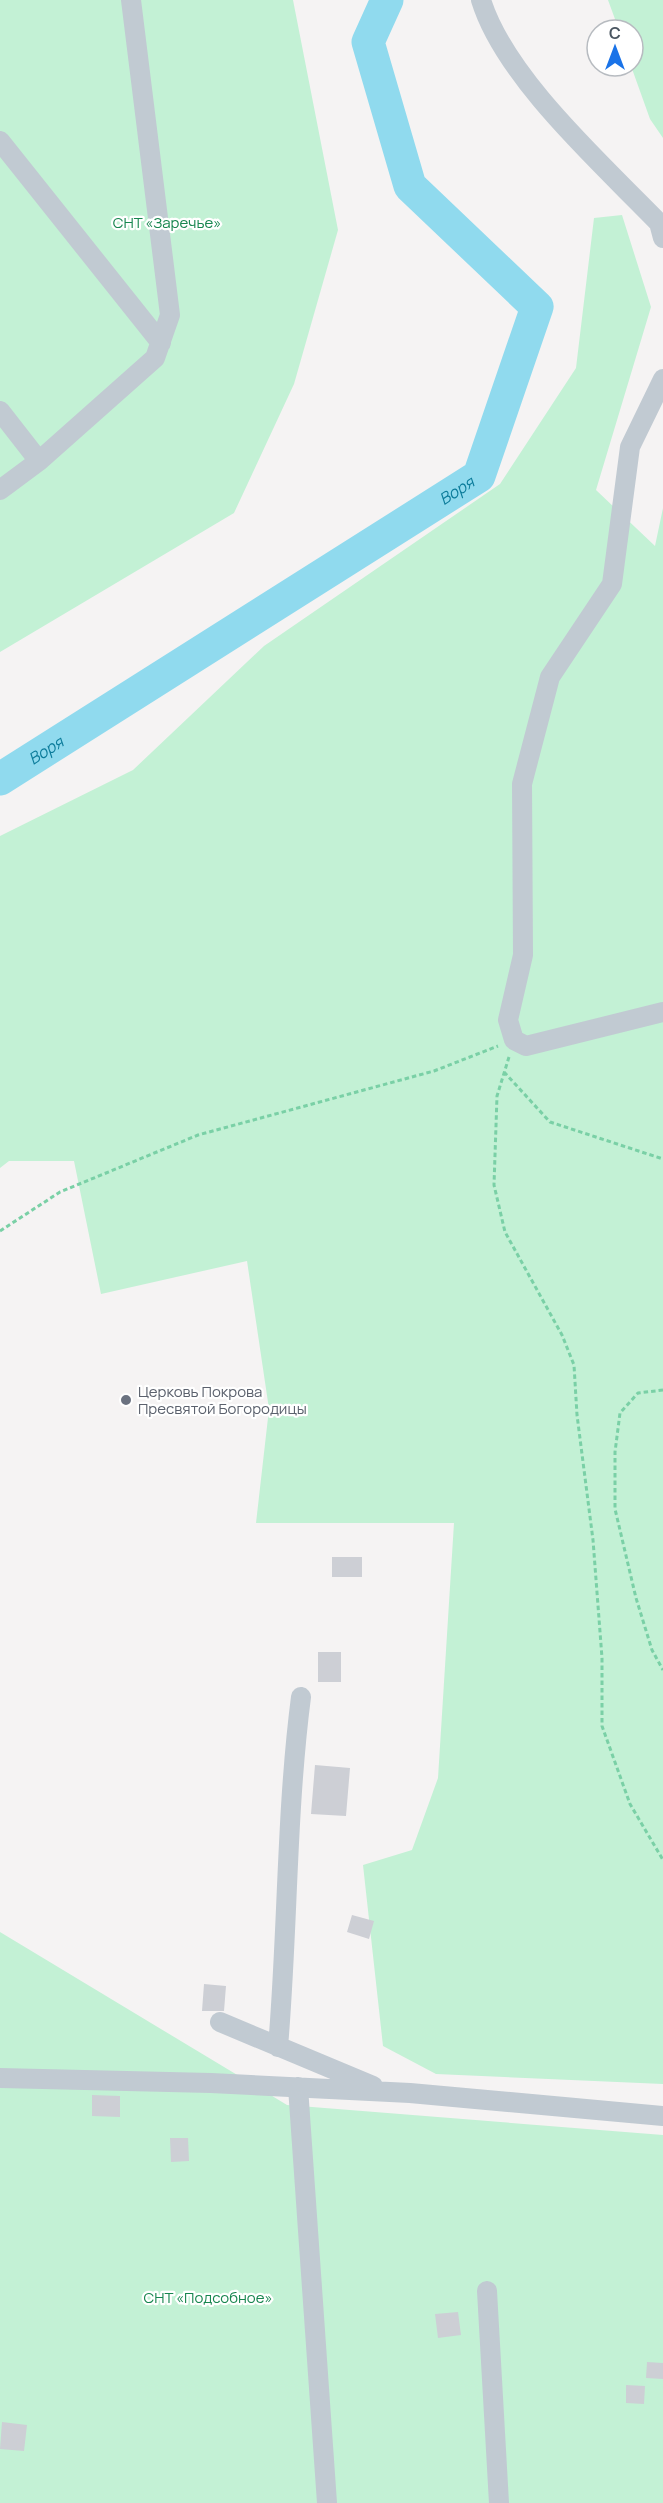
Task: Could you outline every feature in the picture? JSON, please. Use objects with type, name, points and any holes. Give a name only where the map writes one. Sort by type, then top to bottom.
[{"type":"street","points":[[0,490],[39,461],[156,358],[170,315],[130,0]]},
{"type":"street","points":[[481,0],[489,23],[521,74],[574,135],[659,223],[663,238]]},
{"type":"street","points":[[0,141],[161,343]]},
{"type":"street","points":[[663,379],[630,447],[612,584],[550,677],[522,784],[523,955],[508,1020],[514,1040],[526,1046],[663,1012]]},
{"type":"street","points":[[0,411],[39,461]]},
{"type":"street","points":[[278,2047],[292,1761],[301,1697]]},
{"type":"street","points":[[220,2022],[386,2092]]},
{"type":"street","points":[[0,2078],[298,2087],[386,2092],[663,2116]]},
{"type":"street","points":[[298,2087],[327,2503]]},
{"type":"street","points":[[487,2291],[499,2503]]},
{"type":"path","points":[[514,1040],[497,1096],[494,1185],[505,1232],[562,1335],[574,1365],[576,1415],[593,1540],[602,1658],[602,1726],[630,1804],[663,1860]]},
{"type":"path","points":[[0,1231],[60,1192],[198,1135],[434,1071],[514,1040]]},
{"type":"path","points":[[504,1072],[550,1122],[663,1159]]},
{"type":"path","points":[[663,1390],[638,1393],[620,1413],[615,1452],[615,1509],[626,1561],[652,1650],[663,1670]]},
{"type":"green space","name":"СНТ «Заречье»","points":[[0,0],[293,0],[338,230],[294,384],[234,513],[0,652]]},
{"type":"green space","points":[[608,0],[663,0],[663,138],[650,119],[635,78],[645,78],[645,18],[615,18]]},
{"type":"green space","points":[[622,215],[651,307],[596,490],[655,546],[663,508],[663,2084],[436,2074],[383,2046],[363,1865],[412,1850],[438,1778],[454,1523],[256,1523],[269,1409],[247,1261],[101,1294],[74,1161],[9,1161],[0,1168],[0,836],[133,770],[264,646],[500,484],[576,368],[594,218]]},
{"type":"green space","name":"СНТ «Подсобное»","points":[[0,1932],[287,2105],[663,2135],[663,2503],[0,2503]]},
{"type":"building","points":[[332,1557],[362,1557],[362,1577],[332,1577]]},
{"type":"building","points":[[318,1652],[341,1652],[341,1682],[318,1682]]},
{"type":"building","points":[[315,1765],[350,1768],[346,1816],[311,1814]]},
{"type":"building","points":[[352,1915],[374,1921],[369,1939],[347,1932]]},
{"type":"building","points":[[204,1984],[226,1986],[224,2011],[202,2011]]},
{"type":"building","points":[[92,2095],[120,2096],[120,2117],[92,2116]]},
{"type":"building","points":[[170,2138],[188,2138],[189,2161],[171,2162]]},
{"type":"building","points":[[458,2312],[461,2335],[438,2338],[435,2314]]},
{"type":"building","points":[[647,2362],[663,2363],[663,2379],[646,2378]]},
{"type":"building","points":[[626,2385],[645,2386],[644,2404],[626,2403]]},
{"type":"building","points":[[2,2422],[27,2425],[24,2451],[0,2449]]},
{"type":"waterway","name":"Воря","points":[[0,779],[479,476],[537,307],[410,186],[368,42],[387,0]]},
{"type":"place","name":"Церковь Покрова Пресвятой Богородицы","points":[[126,1400]]}]
